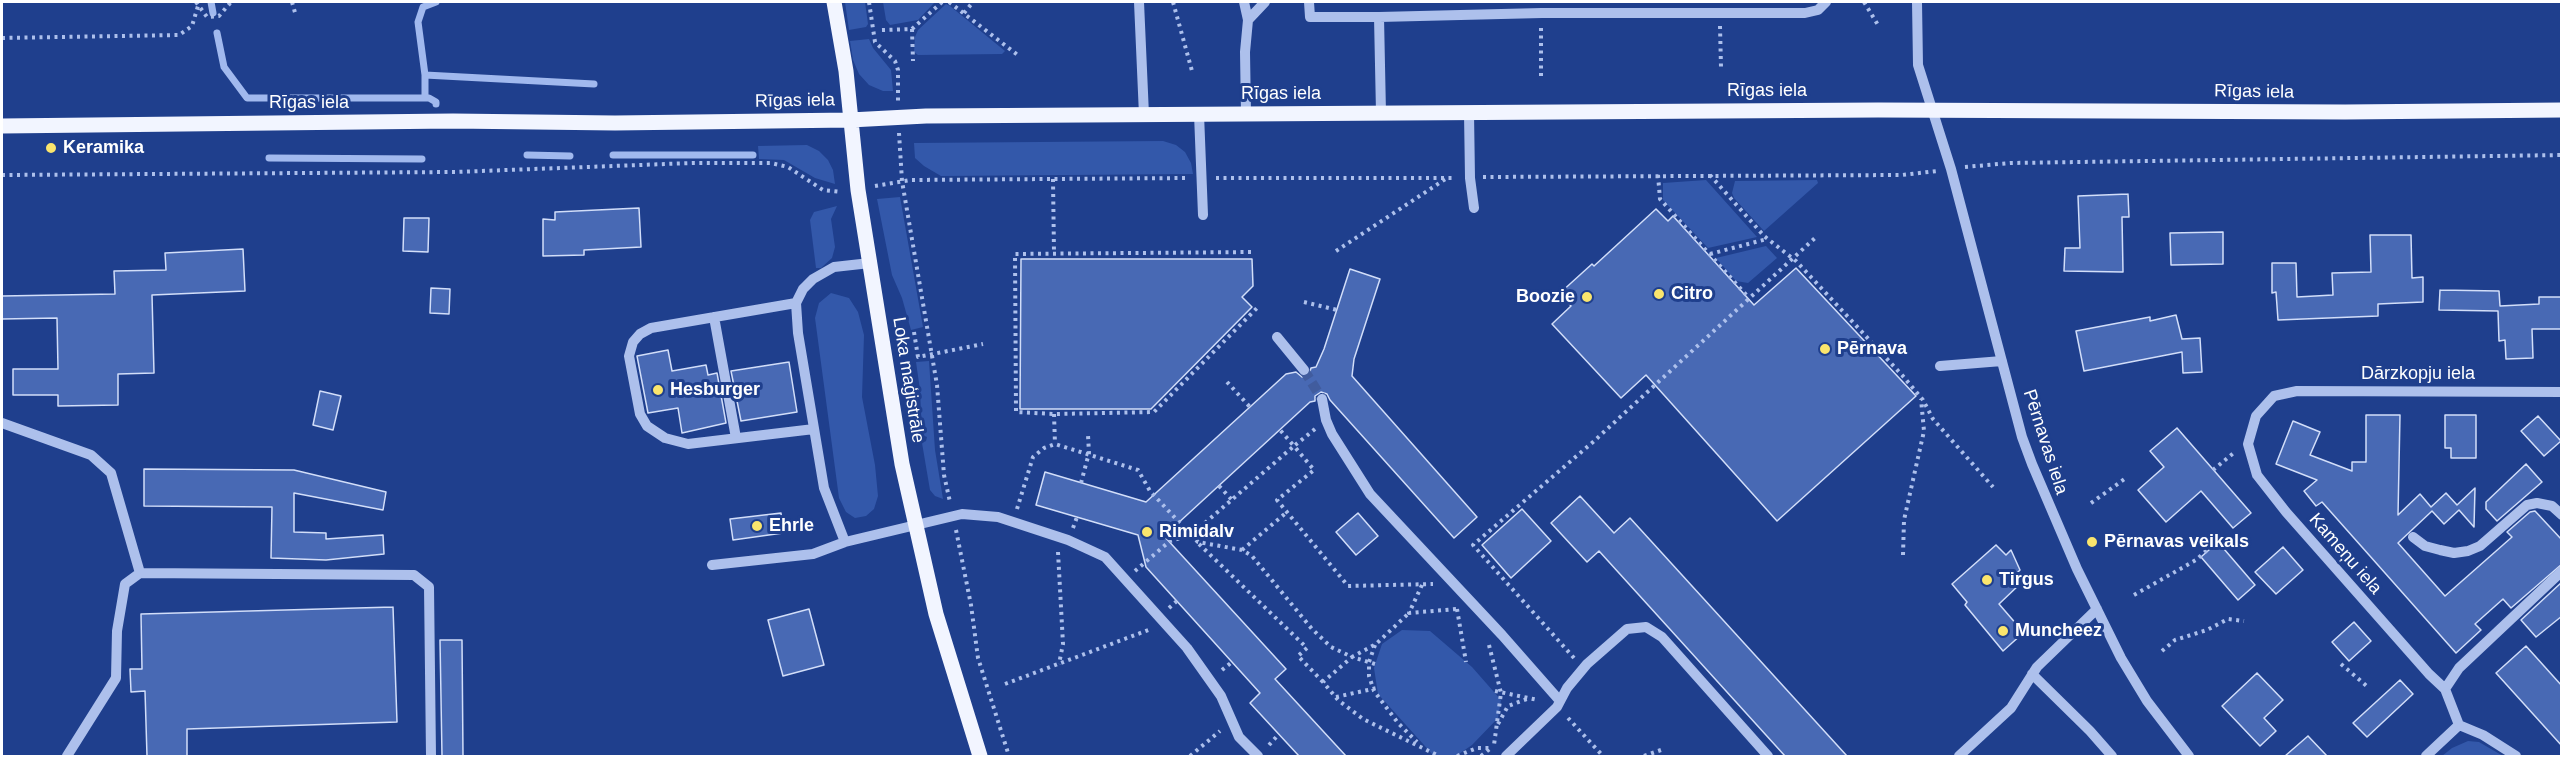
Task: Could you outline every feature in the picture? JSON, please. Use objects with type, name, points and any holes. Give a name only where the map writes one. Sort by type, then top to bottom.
[{"type":"main road","name":"Loka maģistrāle","points":[[834,2],[846,71],[858,190],[902,464],[936,614],[980,756]]},
{"type":"main road","name":"Rīgas iela","points":[[2,126],[850,120],[926,116],[1199,114],[1932,110],[2257,112],[2562,110]]},
{"type":"street","points":[[1139,2],[1144,115]]},
{"type":"street","points":[[1244,2],[1248,20],[1245,52],[1246,114]]},
{"type":"street","points":[[1248,20],[1265,2]]},
{"type":"street","points":[[1309,2],[1310,17],[1542,13],[1805,13],[1818,10],[1826,2]]},
{"type":"street","name":"Pērnavas iela","points":[[1917,2],[1918,65],[1952,169],[2022,437],[2056,524],[2097,609],[2147,701],[2189,756]]},
{"type":"street","points":[[1379,17],[1381,113]]},
{"type":"street","points":[[1469,113],[1470,178],[1474,208]]},
{"type":"street","points":[[1199,114],[1203,215]]},
{"type":"street","points":[[845,542],[824,488],[798,333],[796,303],[803,289],[813,279],[834,267],[870,263]]},
{"type":"street","points":[[796,303],[651,328],[640,334],[633,342],[629,356],[640,414],[647,426],[665,438],[688,444],[814,429]]},
{"type":"street","points":[[714,317],[736,438]]},
{"type":"street","points":[[1277,337],[1304,370]]},
{"type":"street","points":[[1940,366],[2002,361]]},
{"type":"street","name":"Dārzkopju iela","points":[[2274,396],[2297,391],[2562,392]]},
{"type":"street","name":"Kameņu iela","points":[[2274,396],[2256,416],[2248,444],[2257,475],[2389,628],[2445,688],[2459,725]]},
{"type":"street","points":[[1322,399],[1326,420],[1356,476],[1370,494],[1502,635],[1558,704]]},
{"type":"street","points":[[2,423],[91,455],[111,473],[140,573]]},
{"type":"street","points":[[2413,537],[2425,546],[2440,550],[2454,553],[2468,551],[2480,546],[2528,505],[2537,503],[2552,506],[2562,514]]},
{"type":"street","points":[[712,565],[813,554],[845,542],[962,514],[998,517],[1060,537],[1106,557],[1126,579],[1186,648],[1215,688],[1239,737],[1258,756]]},
{"type":"street","points":[[2445,688],[2459,668],[2562,571]]},
{"type":"street","points":[[67,756],[116,678],[117,631],[125,584],[140,573],[414,576],[429,586],[431,756]]},
{"type":"street","points":[[1959,756],[2011,708],[2032,674],[2061,642],[2097,609]]},
{"type":"street","points":[[1506,756],[1558,704],[1567,688],[1584,668],[1627,629],[1646,627],[1662,637],[1768,756]]},
{"type":"street","points":[[2032,674],[2112,756]]},
{"type":"street","points":[[2426,756],[2459,725],[2482,735],[2516,756]]},
{"type":"path","points":[[197,4],[207,17],[219,16],[231,2]]},
{"type":"path","points":[[292,2],[296,16]]},
{"type":"path","points":[[869,2],[872,31]]},
{"type":"path","points":[[882,30],[912,29],[942,2]]},
{"type":"path","points":[[950,2],[1019,56]]},
{"type":"path","points":[[964,13],[973,2]]},
{"type":"path","points":[[1173,2],[1192,71]]},
{"type":"path","points":[[1864,2],[1878,25]]},
{"type":"path","points":[[2,38],[179,35],[192,26],[197,4]]},
{"type":"path","points":[[1540,76],[1542,13]]},
{"type":"path","points":[[1720,13],[1721,67]]},
{"type":"path","points":[[912,29],[913,60]]},
{"type":"path","points":[[2,175],[455,172],[692,163],[771,163],[788,167],[823,190],[833,193],[902,181],[1902,175],[2001,164],[2562,155]]},
{"type":"path","points":[[1658,175],[1660,199],[1749,298]]},
{"type":"path","points":[[1710,175],[1767,239],[1793,258],[1920,397],[1934,419],[1993,487]]},
{"type":"path","points":[[1336,251],[1447,178]]},
{"type":"path","points":[[1053,179],[1054,253]]},
{"type":"path","points":[[902,181],[933,354],[944,475],[971,605],[978,658],[1009,756]]},
{"type":"path","points":[[1584,668],[1473,545],[1593,442],[1815,238]]},
{"type":"path","points":[[1710,254],[1767,239]]},
{"type":"path","points":[[1251,252],[1015,254],[1016,412],[1054,414],[1154,412],[1259,306]]},
{"type":"path","points":[[1305,302],[1337,310]]},
{"type":"path","points":[[914,332],[918,357],[983,345]]},
{"type":"path","points":[[1227,382],[1250,407]]},
{"type":"path","points":[[1903,555],[1904,520],[1924,431],[1920,397]]},
{"type":"path","points":[[1054,414],[1055,444]]},
{"type":"path","points":[[1126,579],[1170,540],[1191,536],[1326,420]]},
{"type":"path","points":[[1280,430],[1314,470],[1277,500],[1348,586],[1437,584]]},
{"type":"path","points":[[1081,483],[1089,453],[1088,435]]},
{"type":"path","points":[[1014,522],[1033,457],[1044,448],[1055,444],[1138,470],[1150,491],[1191,536],[1307,648],[1298,656],[1336,698],[1363,719],[1439,756]]},
{"type":"path","points":[[2213,470],[2237,451]]},
{"type":"path","points":[[2091,502],[2126,478]]},
{"type":"path","points":[[1219,486],[1232,500]]},
{"type":"path","points":[[1242,550],[1287,512]]},
{"type":"path","points":[[1059,664],[1063,644],[1057,556],[1060,537]]},
{"type":"path","points":[[2134,595],[2187,567],[2218,540]]},
{"type":"path","points":[[1198,542],[1242,550],[1252,556],[1312,629],[1331,647],[1375,664]]},
{"type":"path","points":[[1323,682],[1352,657],[1376,644],[1409,613],[1422,585]]},
{"type":"path","points":[[1463,612],[1456,604],[1466,662]]},
{"type":"path","points":[[1409,613],[1457,609]]},
{"type":"path","points":[[2162,651],[2175,640],[2207,630],[2228,619],[2244,621]]},
{"type":"path","points":[[1005,684],[1165,624]]},
{"type":"path","points":[[1492,747],[1501,693],[1489,649],[1490,642],[1498,650]]},
{"type":"path","points":[[1376,644],[1369,662],[1369,676],[1398,723],[1423,747],[1425,756]]},
{"type":"path","points":[[2341,664],[2369,688]]},
{"type":"path","points":[[1336,698],[1375,688]]},
{"type":"path","points":[[1495,691],[1558,704],[1603,756]]},
{"type":"path","points":[[1533,692],[1537,699],[1534,708]]},
{"type":"path","points":[[1496,727],[1508,706],[1530,698]]},
{"type":"path","points":[[1190,756],[1232,721]]},
{"type":"path","points":[[1481,756],[1502,738]]},
{"type":"path","points":[[1457,756],[1477,748],[1492,747]]},
{"type":"path","points":[[1644,756],[1661,750]]},
{"type":"shaded area","points":[[845,2],[865,2],[868,24],[866,27],[849,30]]},
{"type":"shaded area","points":[[883,2],[935,2],[918,20],[890,25],[886,20]]},
{"type":"shaded area","points":[[946,4],[1005,51],[1002,54],[918,55],[914,52],[918,30]]},
{"type":"shaded area","points":[[869,39],[873,48],[891,70],[893,91],[883,91],[869,85],[859,74],[853,60],[850,41]]},
{"type":"shaded area","points":[[1163,141],[1176,145],[1185,152],[1191,163],[1193,174],[941,176],[915,158],[914,143]]},
{"type":"shaded area","points":[[807,145],[819,151],[828,160],[833,170],[835,184],[815,178],[784,160],[759,159],[758,146]]},
{"type":"shaded area","points":[[1706,180],[1757,237],[1708,248],[1663,200],[1663,183]]},
{"type":"shaded area","points":[[1817,180],[1818,183],[1764,231],[1732,193],[1735,181]]},
{"type":"shaded area","points":[[900,197],[923,327],[911,330],[902,298],[892,275],[877,199]]},
{"type":"shaded area","points":[[837,206],[831,219],[835,247],[832,258],[821,268],[816,268],[810,220],[814,212]]},
{"type":"shaded area","points":[[1766,246],[1777,258],[1748,283],[1736,281],[1716,258]]},
{"type":"shaded area","points":[[831,293],[849,298],[858,312],[864,335],[862,397],[875,465],[878,496],[874,509],[866,516],[855,518],[846,512],[839,498],[815,318],[819,303]]},
{"type":"shaded area","points":[[929,361],[935,450],[943,499],[935,496],[930,490],[922,443],[927,437],[922,435],[916,362]]},
{"type":"shaded area","points":[[1402,630],[1430,631],[1472,667],[1501,700],[1498,718],[1472,745],[1456,756],[1433,755],[1378,694],[1374,668],[1382,644]]},
{"type":"shaded area","points":[[2468,741],[2479,742],[2503,756],[2442,756],[2452,748]]},
{"type":"building","points":[[2128,194],[2129,217],[2122,217],[2123,272],[2064,271],[2065,248],[2080,248],[2078,196]]},
{"type":"building","points":[[639,208],[641,247],[584,250],[584,255],[543,256],[543,219],[555,220],[555,212]]},
{"type":"building","points":[[1656,209],[1668,221],[1673,216],[1754,305],[1796,268],[1916,396],[1777,521],[1646,375],[1621,398],[1552,324],[1571,306],[1560,293],[1592,264],[1594,266]]},
{"type":"building","points":[[404,218],[429,218],[428,252],[403,251]]},
{"type":"building","points":[[2223,232],[2223,264],[2171,265],[2170,233]]},
{"type":"building","points":[[2370,235],[2411,235],[2412,278],[2423,277],[2423,302],[2378,304],[2378,316],[2278,320],[2276,292],[2272,293],[2272,263],[2296,263],[2297,297],[2333,295],[2332,273],[2371,272]]},
{"type":"building","points":[[243,249],[245,291],[152,295],[154,373],[118,374],[118,405],[58,406],[58,395],[13,395],[13,369],[58,369],[57,318],[2,319],[2,296],[115,294],[114,271],[166,270],[165,253]]},
{"type":"building","points":[[1021,259],[1252,259],[1253,286],[1242,297],[1252,307],[1151,409],[1020,409]]},
{"type":"building","points":[[1350,269],[1380,279],[1354,359],[1352,376],[1477,517],[1454,538],[1327,394],[1321,392],[1315,396],[1315,401],[1310,402],[1164,536],[1286,669],[1275,679],[1346,756],[1299,756],[1250,703],[1260,693],[1146,567],[1138,535],[1036,505],[1045,472],[1146,502],[1286,374],[1296,372],[1302,377],[1309,375],[1311,368],[1316,367],[1324,349]]},
{"type":"building","points":[[431,288],[450,289],[449,314],[430,313]]},
{"type":"building","points":[[2440,290],[2499,291],[2500,306],[2539,304],[2539,297],[2562,297],[2562,329],[2532,329],[2533,358],[2506,359],[2505,340],[2499,341],[2498,311],[2439,310]]},
{"type":"building","points":[[2176,315],[2182,339],[2200,338],[2202,372],[2183,373],[2182,352],[2084,371],[2076,331],[2150,317],[2150,321]]},
{"type":"building","points":[[668,350],[672,371],[706,365],[708,375],[717,373],[726,423],[682,433],[678,408],[648,413],[637,356]]},
{"type":"building","points":[[789,362],[797,412],[741,421],[731,371]]},
{"type":"building","points":[[320,391],[341,396],[333,430],[313,425]]},
{"type":"building","points":[[2366,415],[2400,415],[2398,515],[2420,494],[2431,507],[2446,493],[2457,505],[2475,488],[2474,527],[2459,510],[2444,524],[2432,511],[2398,543],[2445,596],[2512,537],[2507,532],[2530,512],[2535,511],[2562,540],[2562,564],[2511,608],[2503,599],[2475,624],[2481,630],[2456,653],[2322,502],[2316,506],[2304,491],[2317,480],[2276,464],[2293,421],[2320,432],[2310,455],[2352,471],[2352,462],[2366,462]]},
{"type":"building","points":[[2445,415],[2476,415],[2476,458],[2451,458],[2451,448],[2445,448]]},
{"type":"building","points":[[2538,416],[2561,441],[2544,456],[2521,431]]},
{"type":"building","points":[[2177,428],[2251,513],[2233,528],[2201,491],[2166,522],[2138,490],[2164,467],[2150,451]]},
{"type":"building","points":[[2526,464],[2542,482],[2497,521],[2486,509],[2486,502]]},
{"type":"building","points":[[144,469],[294,470],[386,492],[383,510],[294,493],[294,532],[326,533],[326,539],[383,535],[384,554],[326,560],[271,558],[272,507],[144,506]]},
{"type":"building","points":[[1580,496],[1614,533],[1630,518],[1847,756],[1785,756],[1599,551],[1587,562],[1551,523]]},
{"type":"building","points":[[1522,509],[1551,541],[1511,578],[1482,545]]},
{"type":"building","name":"Ehrle","points":[[781,513],[783,533],[733,540],[730,519]]},
{"type":"building","points":[[1358,513],[1378,536],[1356,555],[1336,532]]},
{"type":"building","points":[[2218,542],[2255,585],[2238,600],[2201,557]]},
{"type":"building","name":"Tirgus","points":[[1996,545],[2006,555],[2011,550],[2020,570],[2014,576],[2020,584],[1999,604],[2022,634],[2003,651],[1965,605],[1967,602],[1952,584]]},
{"type":"building","points":[[2283,547],[2303,570],[2276,594],[2255,572]]},
{"type":"building","points":[[2562,582],[2562,616],[2536,637],[2521,620]]},
{"type":"building","points":[[393,607],[397,722],[187,729],[187,756],[147,756],[145,691],[131,692],[130,669],[142,669],[141,614]]},
{"type":"building","points":[[809,609],[824,665],[783,676],[768,620]]},
{"type":"building","points":[[2354,622],[2371,641],[2349,661],[2332,642]]},
{"type":"building","points":[[440,640],[462,640],[463,756],[442,756]]},
{"type":"building","points":[[2526,646],[2562,686],[2562,746],[2496,673]]},
{"type":"building","points":[[2257,673],[2283,700],[2264,718],[2276,731],[2260,746],[2222,706]]},
{"type":"building","points":[[2400,680],[2413,694],[2367,737],[2353,723]]},
{"type":"building","points":[[2308,736],[2327,756],[2285,756]]},
{"type":"waterway","points":[[211,2],[213,13]]},
{"type":"waterway","points":[[425,98],[425,75],[418,22],[423,7],[436,2]]},
{"type":"waterway","points":[[217,33],[224,67],[247,98],[429,98],[436,104]]},
{"type":"waterway","points":[[425,75],[594,84]]},
{"type":"waterway","points":[[527,155],[570,156]]},
{"type":"waterway","points":[[613,155],[753,155]]},
{"type":"waterway","points":[[269,158],[422,159]]},
{"type":"tunnel","points":[[1304,370],[1322,399]]},
{"type":"place","name":"Keramika","points":[[51,148]]},
{"type":"place","name":"Citro","points":[[1659,294]]},
{"type":"place","name":"Boozie","points":[[1587,297]]},
{"type":"place","name":"Pērnava","points":[[1825,349]]},
{"type":"place","name":"Hesburger","points":[[658,390]]},
{"type":"place","name":"Ehrle","points":[[757,526]]},
{"type":"place","name":"Rimidalv","points":[[1147,532]]},
{"type":"place","name":"Pērnavas veikals","points":[[2092,542]]},
{"type":"place","name":"Tirgus","points":[[1987,580]]},
{"type":"place","name":"Muncheez","points":[[2003,631]]}]
